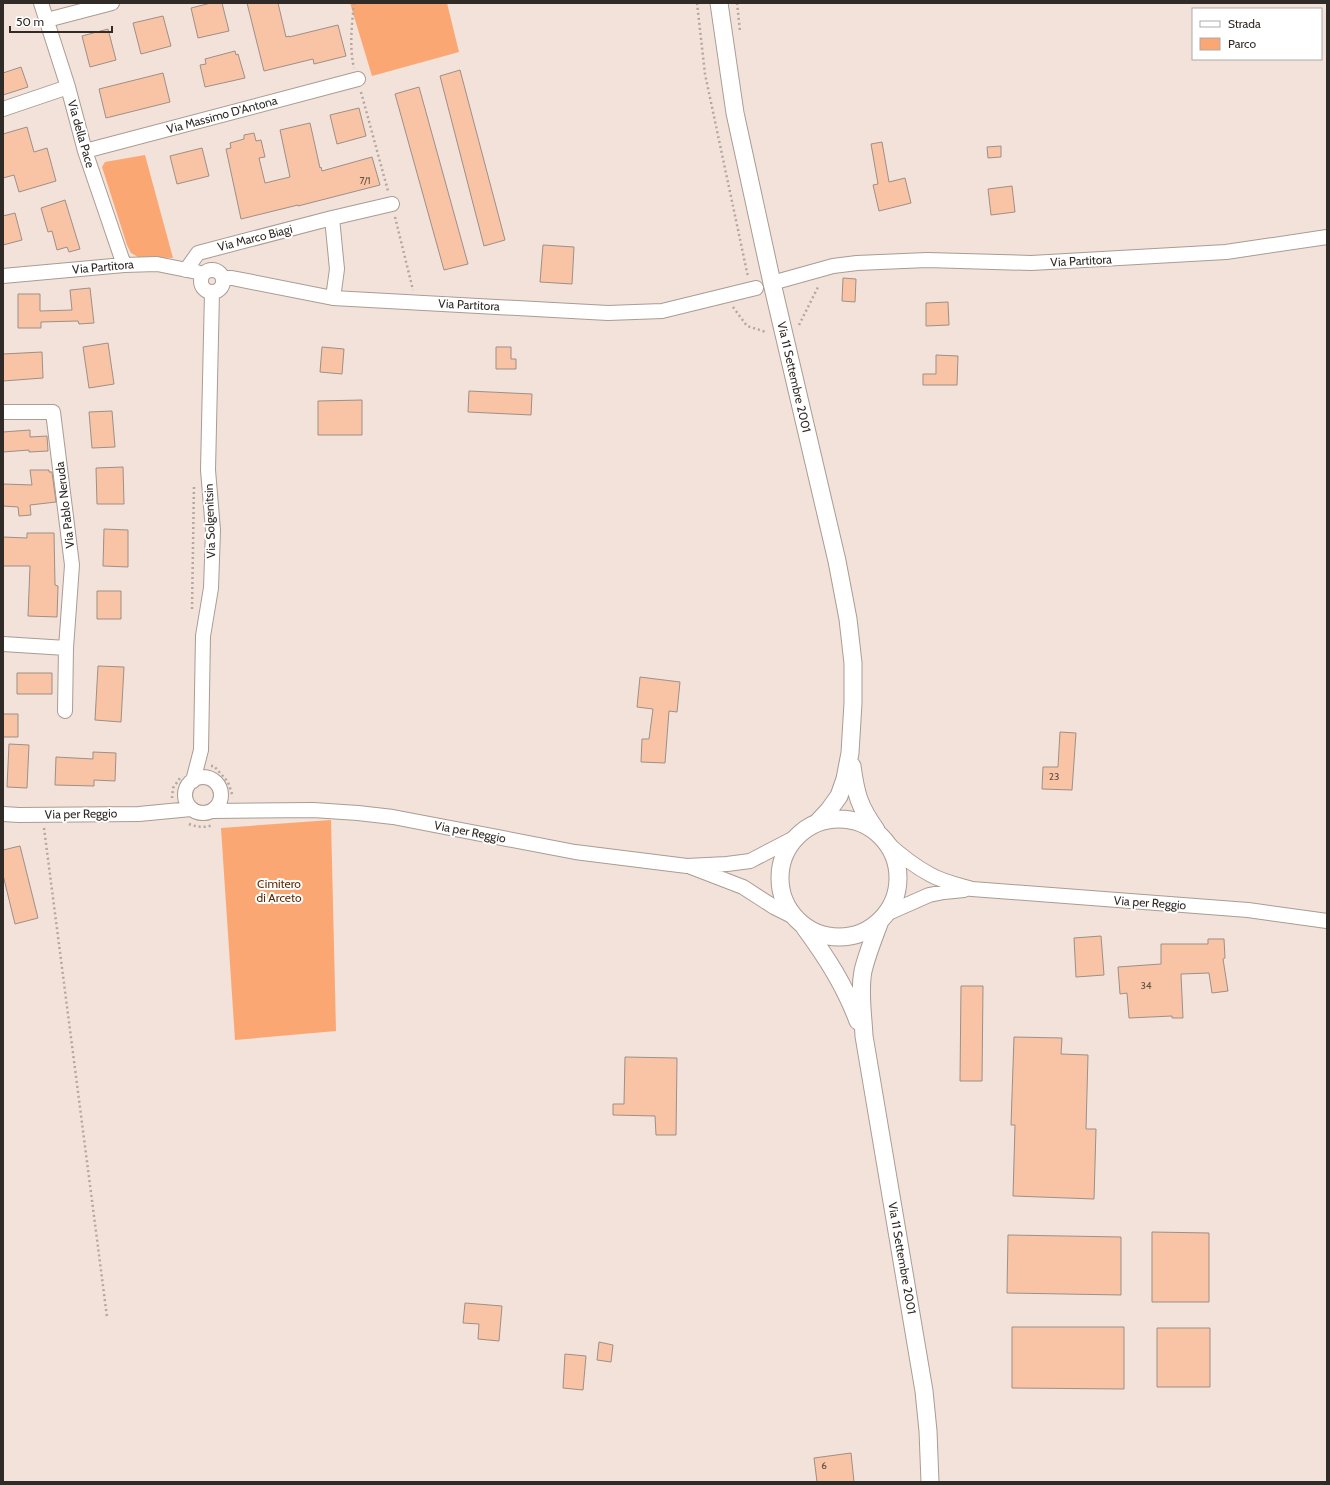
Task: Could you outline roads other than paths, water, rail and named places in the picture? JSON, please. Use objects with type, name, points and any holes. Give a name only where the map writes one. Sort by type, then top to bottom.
[{"type":"main road","name":"Via 11 Settembre 2001","points":[[719,3],[760,286],[831,538],[848,620],[853,663],[853,703],[850,753],[845,779],[839,796],[830,810],[817,823],[796,837],[785,853],[780,877],[781,892],[784,901],[816,944],[845,989],[864,1036]]},
{"type":"main road","name":"Via 11 Settembre 2001","points":[[850,753],[855,788],[861,806],[893,855],[898,870],[898,885],[894,900],[883,917],[864,969],[861,995],[864,1036],[924,1391],[928,1430],[930,1482]]},
{"type":"main road","name":"Via 11 Settembre 2001","points":[[817,823],[831,820],[846,820],[864,825],[882,838]]},
{"type":"main road","name":"Via 11 Settembre 2001","points":[[798,921],[821,935],[842,938],[863,933],[883,917]]},
{"type":"street","name":"Via della Pace","points":[[41,3],[68,87],[85,151],[124,265]]},
{"type":"street","points":[[47,20],[112,3]]},
{"type":"street","name":"Via Massimo D'Antona","points":[[85,151],[358,79]]},
{"type":"street","points":[[3,109],[68,87]]},
{"type":"street","name":"Via Marco Biagi","points":[[186,270],[198,253],[392,204]]},
{"type":"street","points":[[332,218],[337,269],[333,298]]},
{"type":"street","name":"Via Partitora","points":[[3,276],[124,265],[157,264],[197,272],[202,276],[206,271],[212,269],[219,271],[224,278],[333,298],[608,313],[662,311],[833,266],[857,263],[927,260],[1031,263],[1226,252],[1327,237]]},
{"type":"street","points":[[202,276],[200,280],[203,288],[212,292],[221,288],[224,278]]},
{"type":"street","name":"Via Solgenitsin","points":[[212,292],[208,470],[213,530],[211,588],[203,636],[201,750],[202,766],[217,787]]},
{"type":"street","name":"Via Pablo Neruda","points":[[3,412],[53,412],[72,565],[66,648],[65,712]]},
{"type":"street","points":[[3,644],[66,648]]},
{"type":"street","points":[[174,807],[185,794],[202,766]]},
{"type":"street","points":[[193,781],[201,778],[210,779],[232,806]]},
{"type":"street","points":[[212,811],[219,803],[217,787]]},
{"type":"street","points":[[185,794],[191,809]]},
{"type":"street","name":"Via per Reggio","points":[[3,814],[42,815],[159,812],[174,807],[191,809],[203,813],[232,806],[252,810],[336,811],[393,817],[598,856],[687,866],[750,861],[796,837]]},
{"type":"street","name":"Via per Reggio","points":[[882,838],[906,860],[930,875],[972,889]]},
{"type":"street","name":"Via per Reggio","points":[[687,866],[742,887],[798,921]]},
{"type":"street","name":"Via per Reggio","points":[[883,917],[929,895],[972,889],[1248,910],[1327,921]]},
{"type":"park label","name":"Cimitero di Arceto","points":[[279,891]]}]
